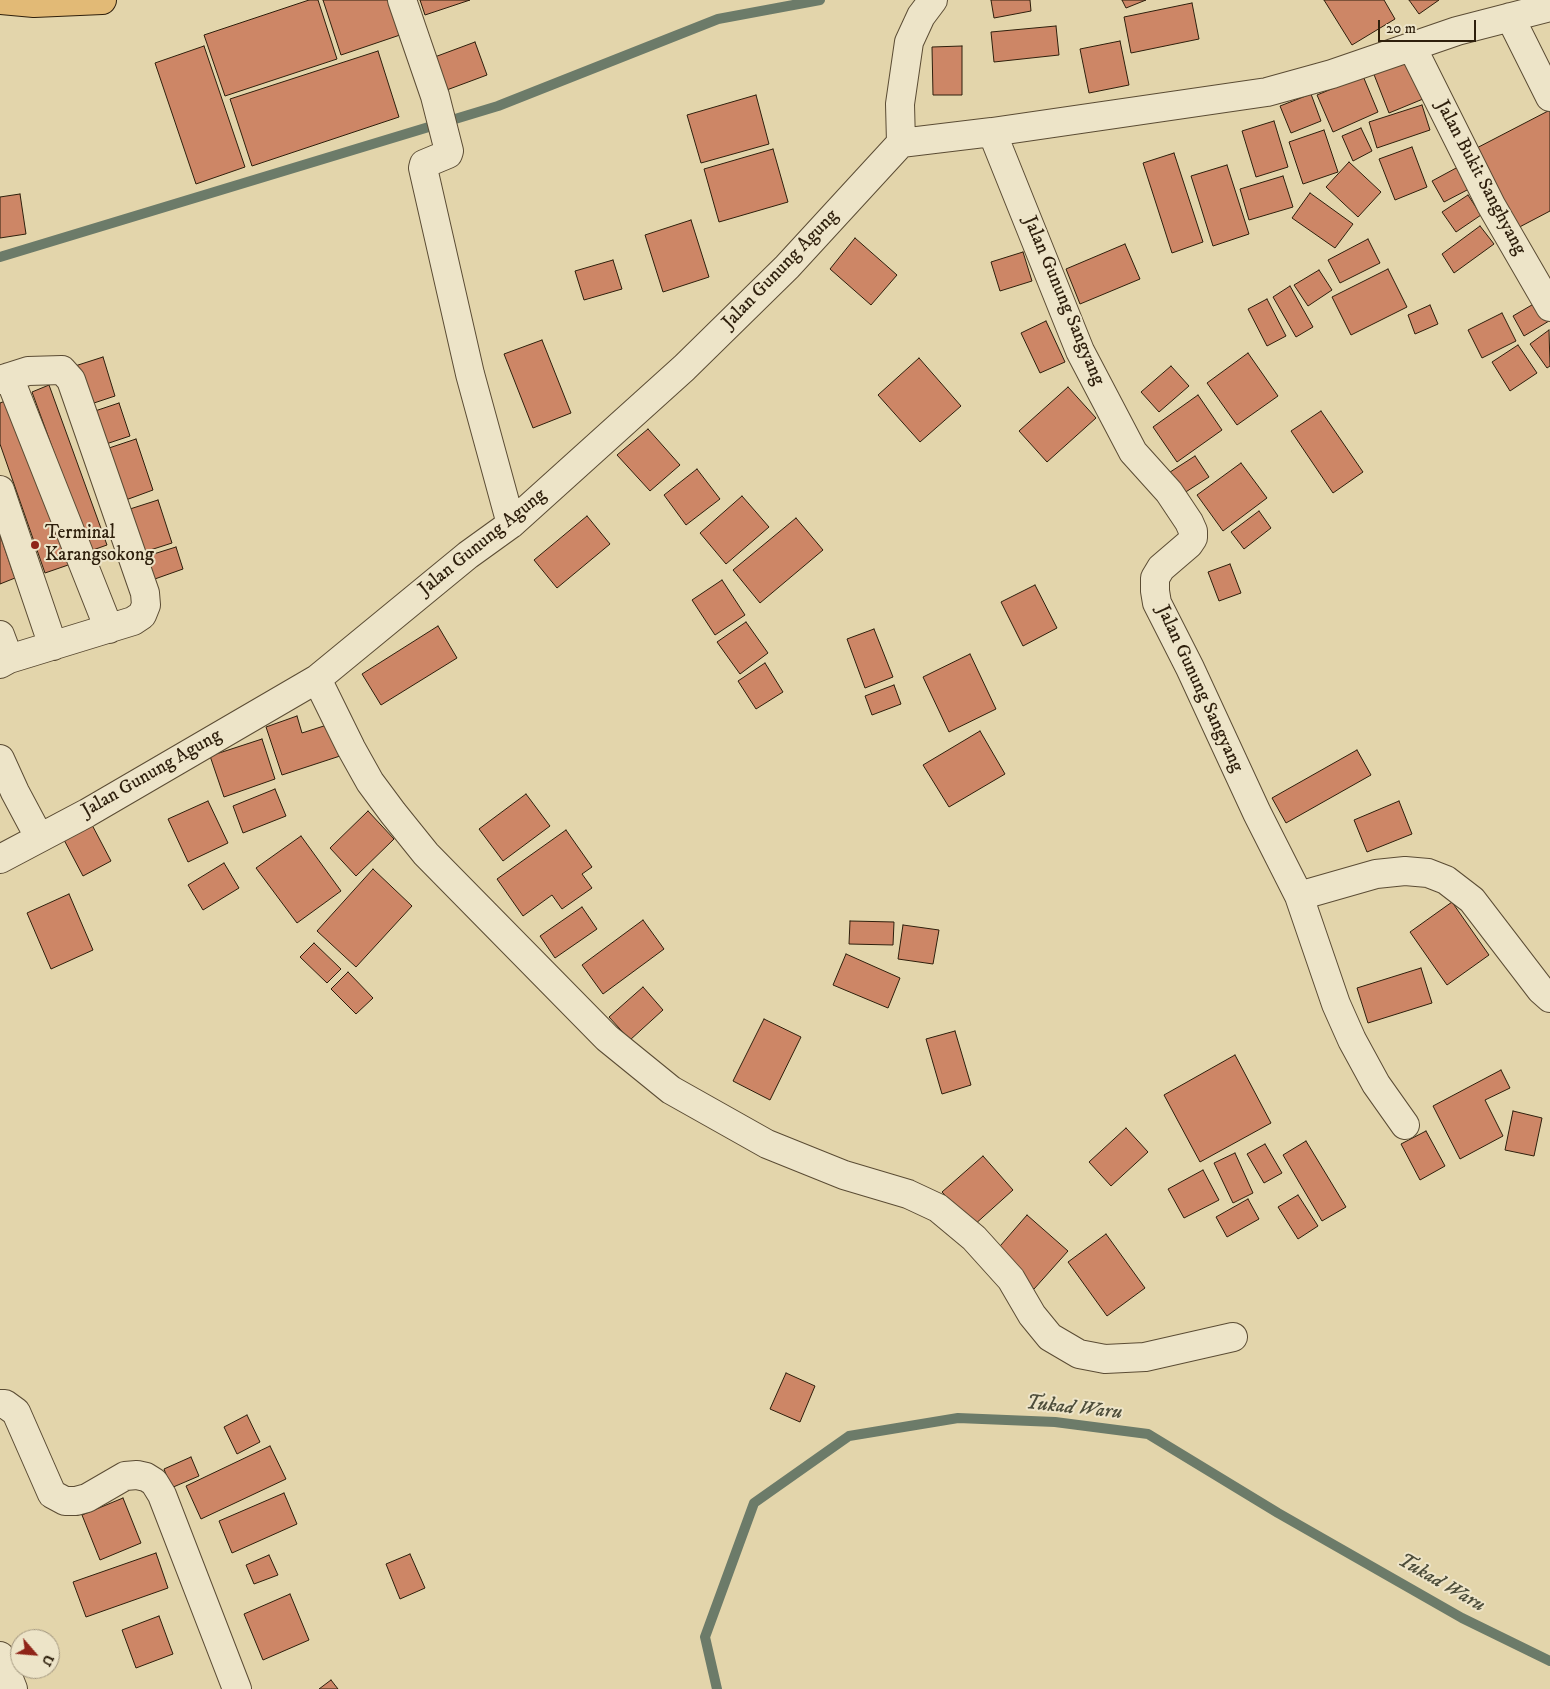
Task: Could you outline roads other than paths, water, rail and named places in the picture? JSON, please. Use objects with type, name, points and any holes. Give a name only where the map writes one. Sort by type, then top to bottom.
[{"type":"main road","points":[[0,0],[47,2],[102,0]]},
{"type":"street","points":[[402,0],[435,96],[447,141],[448,154],[426,162],[423,168],[470,374],[511,524]]},
{"type":"street","points":[[933,0],[920,16],[909,42],[900,104],[901,144],[1267,92],[1332,74],[1457,31],[1550,7]]},
{"type":"street","points":[[1510,17],[1550,97]]},
{"type":"street","name":"Jalan Bukit Sanghyang","points":[[1412,47],[1491,205],[1550,307]]},
{"type":"street","name":"Jalan Gunung Sangyang","points":[[992,132],[1080,351],[1133,452],[1169,492],[1190,522],[1193,538],[1189,544],[1161,568],[1155,578],[1155,591],[1158,603],[1256,813],[1299,896],[1336,1004],[1352,1040],[1376,1084],[1406,1125]]},
{"type":"street","name":"Jalan Gunung Agung","points":[[0,859],[87,813],[317,679],[468,555],[511,524],[691,361],[787,267],[901,144]]},
{"type":"street","points":[[3,653],[53,646],[109,629],[133,621],[142,615],[146,605],[145,592],[71,380],[62,370],[28,370],[5,378],[109,629]]},
{"type":"street","points":[[0,490],[53,646]]},
{"type":"street","points":[[317,679],[370,782],[426,854],[601,1031],[671,1090],[766,1144],[844,1175],[908,1194],[938,1208],[974,1238],[1011,1279],[1032,1316],[1050,1337],[1079,1354],[1105,1359],[1145,1357],[1233,1337]]},
{"type":"street","points":[[0,760],[39,837]]},
{"type":"street","points":[[1299,896],[1376,874],[1405,871],[1428,873],[1446,880],[1472,900],[1541,990],[1550,998]]},
{"type":"street","points":[[2,1404],[16,1412],[52,1494],[65,1501],[87,1498],[126,1476],[137,1475],[146,1477],[154,1482],[162,1495],[238,1689]]},
{"type":"street","points":[[0,1656],[13,1689]]},
{"type":"waterway","points":[[0,257],[498,106],[718,19],[820,0]]},
{"type":"waterway","name":"Tukad Waru","points":[[717,1689],[705,1637],[754,1503],[849,1436],[958,1418],[1055,1422],[1148,1434],[1278,1513],[1462,1618],[1550,1661]]},
{"type":"place","name":"Terminal Karangsokong","points":[[35,545]]}]
